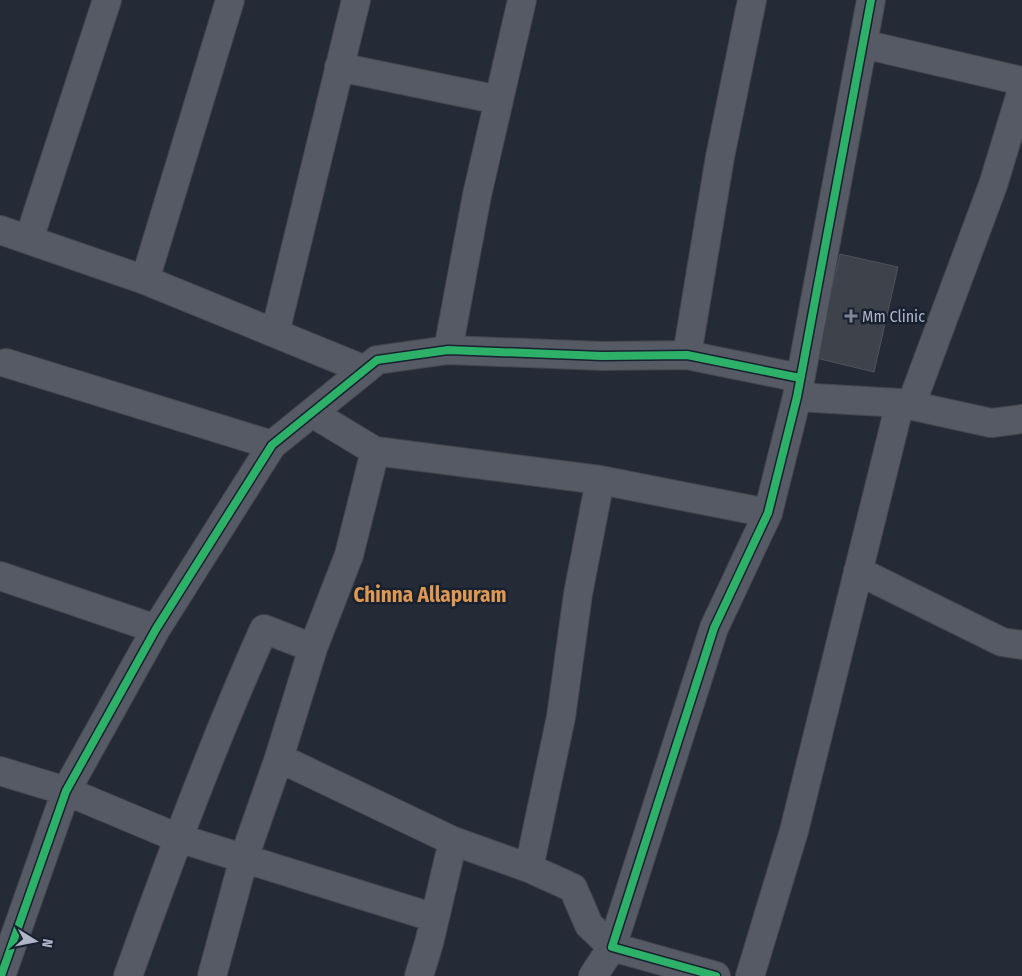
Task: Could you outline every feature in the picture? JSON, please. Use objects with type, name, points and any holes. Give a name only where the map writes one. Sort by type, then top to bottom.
[{"type":"street","points":[[29,239],[107,0]]},
{"type":"street","points":[[145,280],[230,0]]},
{"type":"street","points":[[275,333],[356,0]]},
{"type":"street","points":[[448,350],[477,195],[522,0]]},
{"type":"street","points":[[687,355],[720,157],[752,0]]},
{"type":"street","points":[[593,976],[612,947],[714,628],[768,513],[798,388],[871,0]]},
{"type":"street","points":[[863,44],[1022,81]]},
{"type":"street","points":[[339,67],[499,100]]},
{"type":"street","points":[[750,976],[794,831],[858,570],[905,404],[992,185],[1022,90]]},
{"type":"street","points":[[0,230],[145,280],[365,370]]},
{"type":"street","points":[[0,976],[9,924],[66,791],[156,629],[272,445],[377,360],[448,350],[602,356],[687,355],[798,388],[905,404],[991,423],[1022,419]]},
{"type":"street","points":[[6,363],[272,445]]},
{"type":"street","points":[[312,413],[375,451],[600,480],[768,513]]},
{"type":"street","points":[[212,976],[244,858],[279,758],[313,648],[349,555],[375,451]]},
{"type":"street","points":[[529,868],[561,717],[578,594],[600,480]]},
{"type":"street","points":[[858,570],[1002,642],[1022,645]]},
{"type":"street","points":[[0,576],[156,629]]},
{"type":"street","points":[[128,976],[178,838],[236,692],[264,629],[313,648]]},
{"type":"street","points":[[279,758],[453,841],[529,868],[574,888],[589,925],[612,947],[716,976]]},
{"type":"street","points":[[0,770],[66,791],[178,838],[435,918]]},
{"type":"street","points":[[419,976],[453,841]]},
{"type":"building","points":[[840,254],[898,267],[874,372],[816,358]]},
{"type":"cycle path","points":[[716,976],[612,947],[714,628],[768,513],[797,397],[871,0]]},
{"type":"cycle path","points":[[1,976],[66,791],[156,629],[272,445],[377,360],[448,350],[602,356],[687,355],[800,378]]},
{"type":"place","name":"Mm Clinic","points":[[851,316]]},
{"type":"district","name":"Chinna Allapuram","points":[[430,595]]}]
